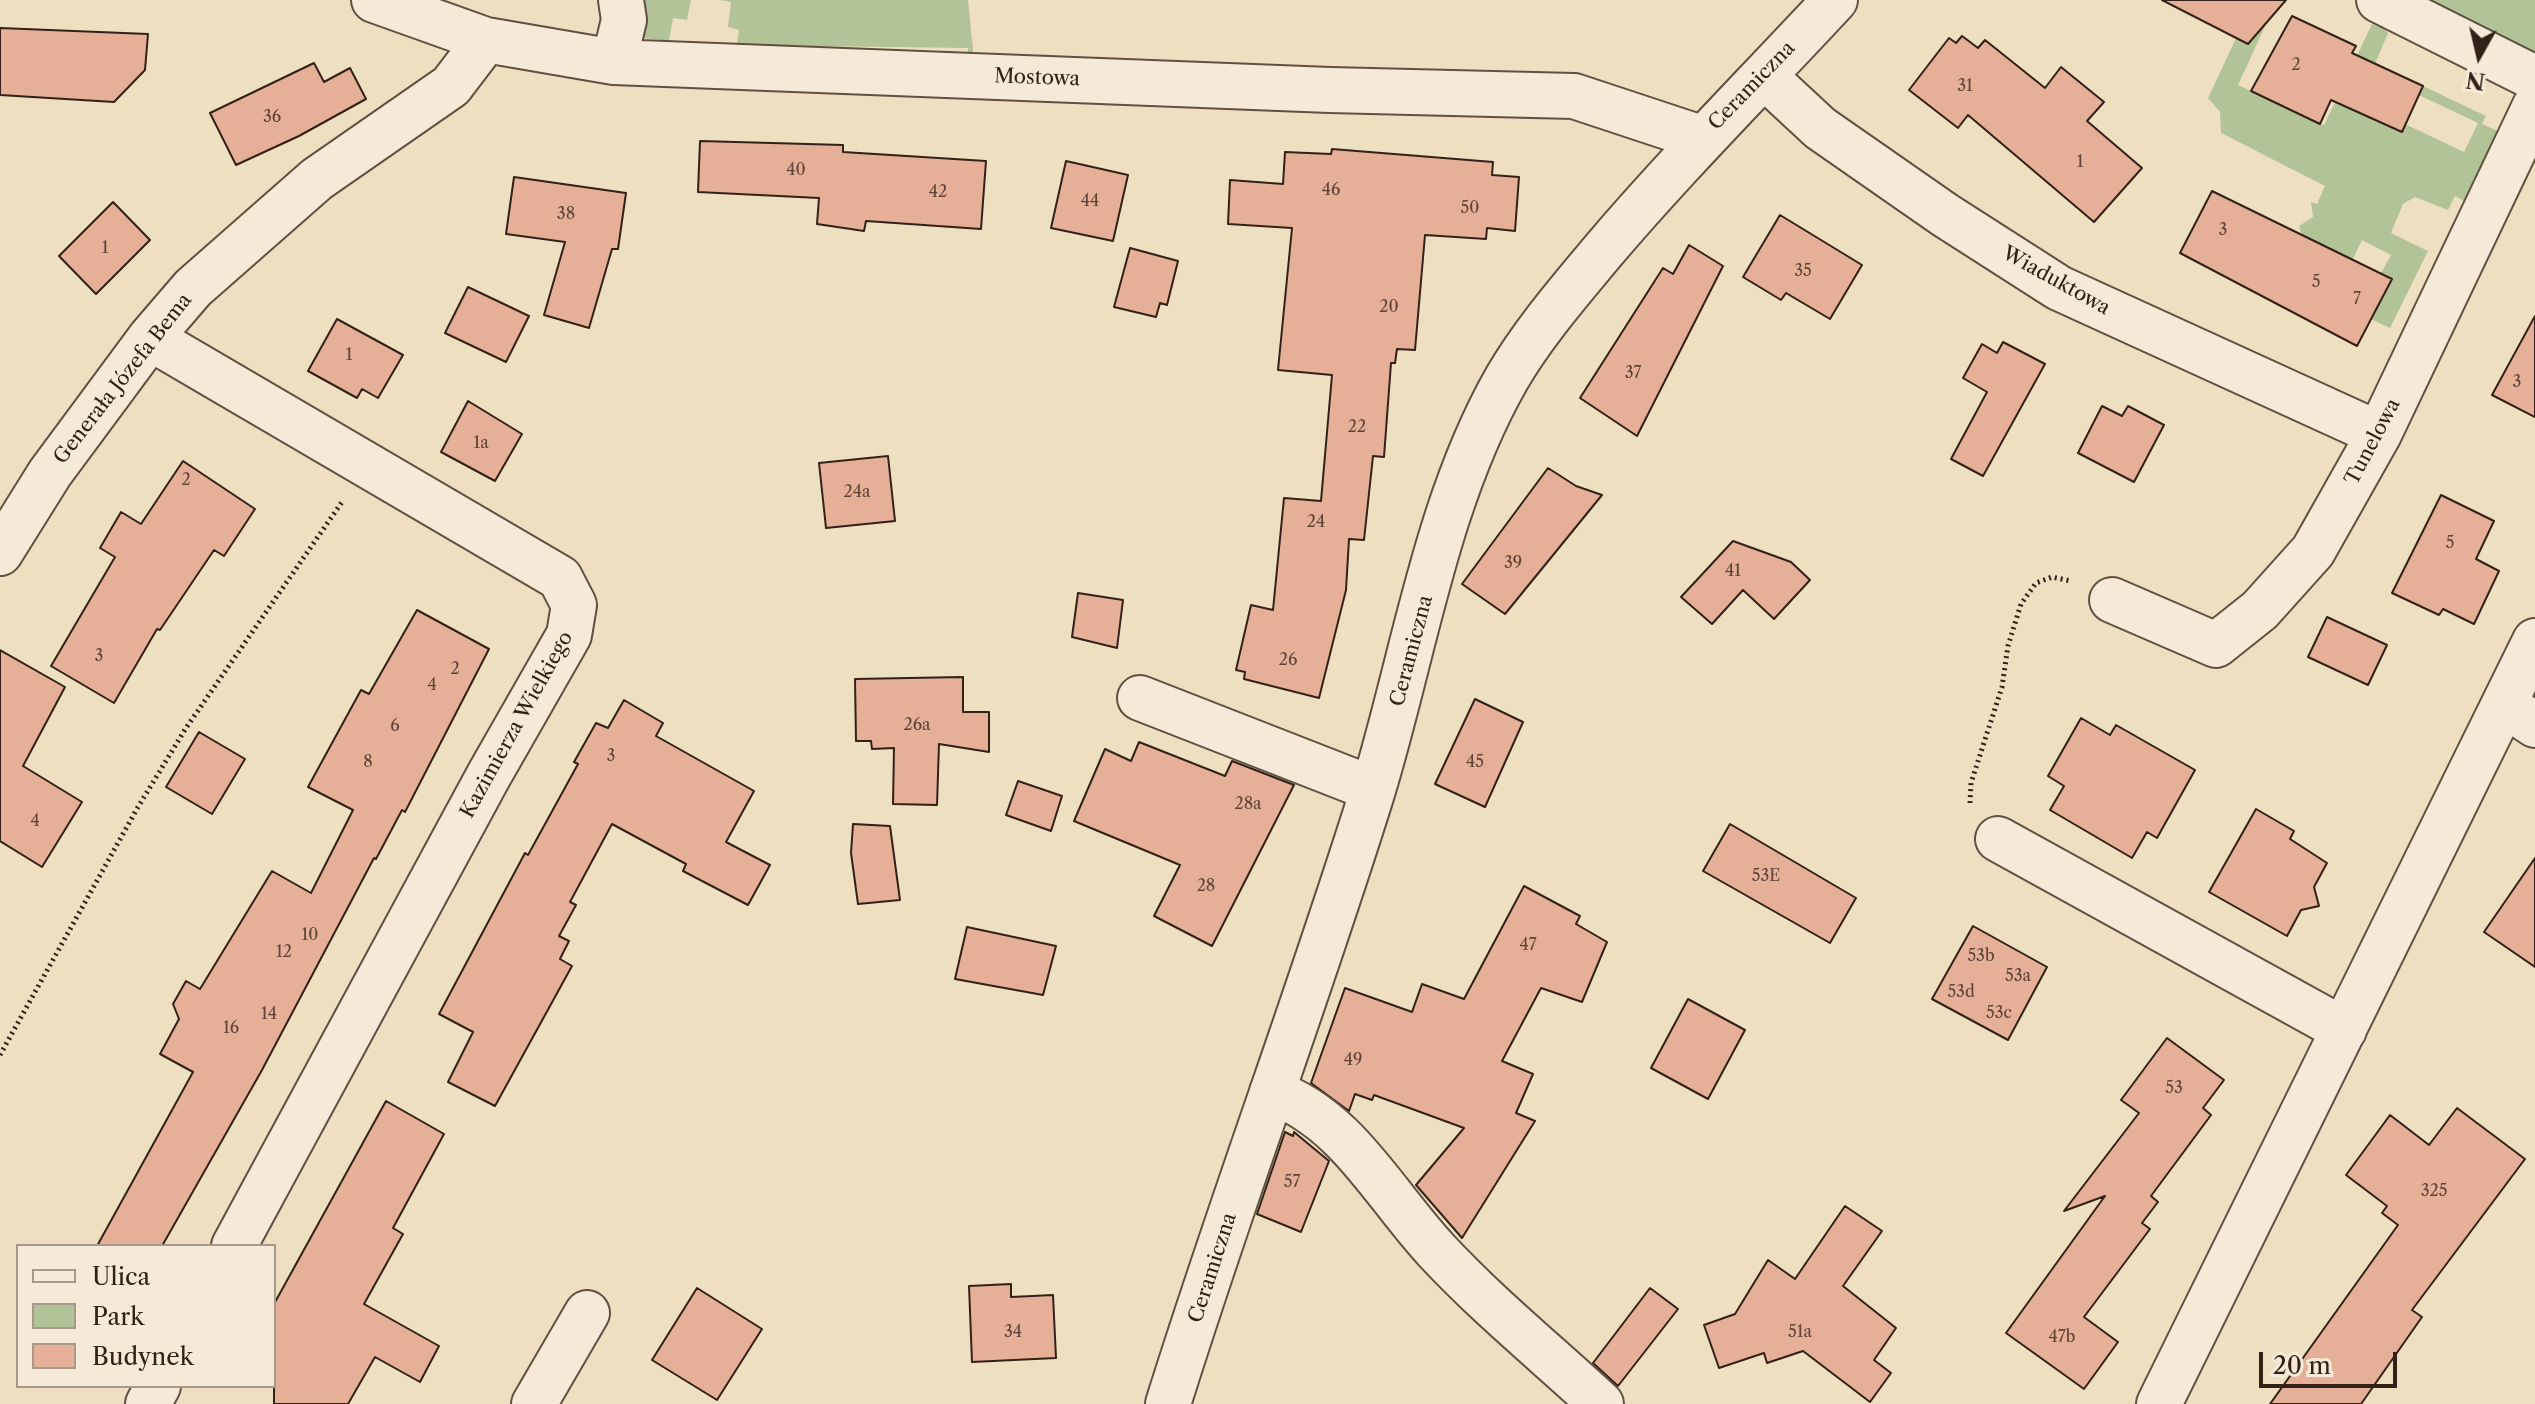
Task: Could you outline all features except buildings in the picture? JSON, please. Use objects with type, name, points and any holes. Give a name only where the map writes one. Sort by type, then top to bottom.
[{"type":"street","name":"Mostowa","points":[[374,0],[486,40],[614,62],[1330,90],[1574,96],[1701,138]]},
{"type":"street","points":[[614,62],[624,20],[621,0]]},
{"type":"street","name":"Ceramiczna","points":[[1168,1404],[1272,1092],[1322,953],[1373,789],[1441,543],[1473,450],[1507,379],[1547,318],[1701,138],[1835,0]]},
{"type":"street","points":[[2379,0],[2535,78]]},
{"type":"street","name":"Generała Józefa Bema","points":[[0,553],[50,473],[150,338],[193,288],[317,179],[451,86],[486,40]]},
{"type":"street","name":"Wiaduktowa","points":[[1764,76],[1820,128],[1945,215],[2059,288],[2379,434]]},
{"type":"street","name":"Tunelowa","points":[[2112,600],[2216,645],[2260,610],[2313,551],[2379,434],[2535,106]]},
{"type":"street","name":"Kazimierza Wielkiego","points":[[150,338],[560,578],[574,605],[569,635],[489,775],[235,1244]]},
{"type":"street","points":[[2159,1404],[2344,1030],[2520,715],[2535,641]]},
{"type":"street","points":[[1140,698],[1373,789]]},
{"type":"street","points":[[1984,825],[2344,1030]]},
{"type":"street","points":[[1272,1092],[1315,1111],[1366,1162],[1437,1251],[1601,1404]]},
{"type":"street","points":[[534,1404],[587,1313]]},
{"type":"path","points":[[0,1055],[138,807],[186,728],[348,493]]},
{"type":"path","points":[[1984,825],[1971,783],[2002,687],[2015,619],[2027,592],[2036,583],[2052,577],[2076,582],[2112,600]]},
{"type":"green space","points":[[641,0],[691,0],[687,20],[673,18],[669,41],[643,38],[647,14]]},
{"type":"green space","points":[[720,0],[968,0],[974,60],[967,60],[968,48],[737,45],[739,30],[728,27],[731,2]]},
{"type":"green space","points":[[2254,0],[2277,0],[2238,85],[2324,125],[2339,94],[2349,108],[2401,132],[2405,124],[2464,152],[2478,123],[2419,95],[2423,86],[2486,116],[2482,124],[2502,133],[2468,203],[2455,196],[2448,210],[2415,197],[2403,204],[2391,233],[2428,251],[2390,328],[2371,319],[2392,279],[2381,273],[2391,255],[2362,240],[2353,259],[2302,235],[2299,226],[2313,217],[2311,202],[2317,204],[2325,186],[2221,133],[2220,112],[2208,98]]},
{"type":"green space","points":[[2422,0],[2535,0],[2535,56]]},
{"type":"green space","points":[[2381,22],[2388,33],[2375,64],[2341,89],[2372,24],[2379,27]]}]
